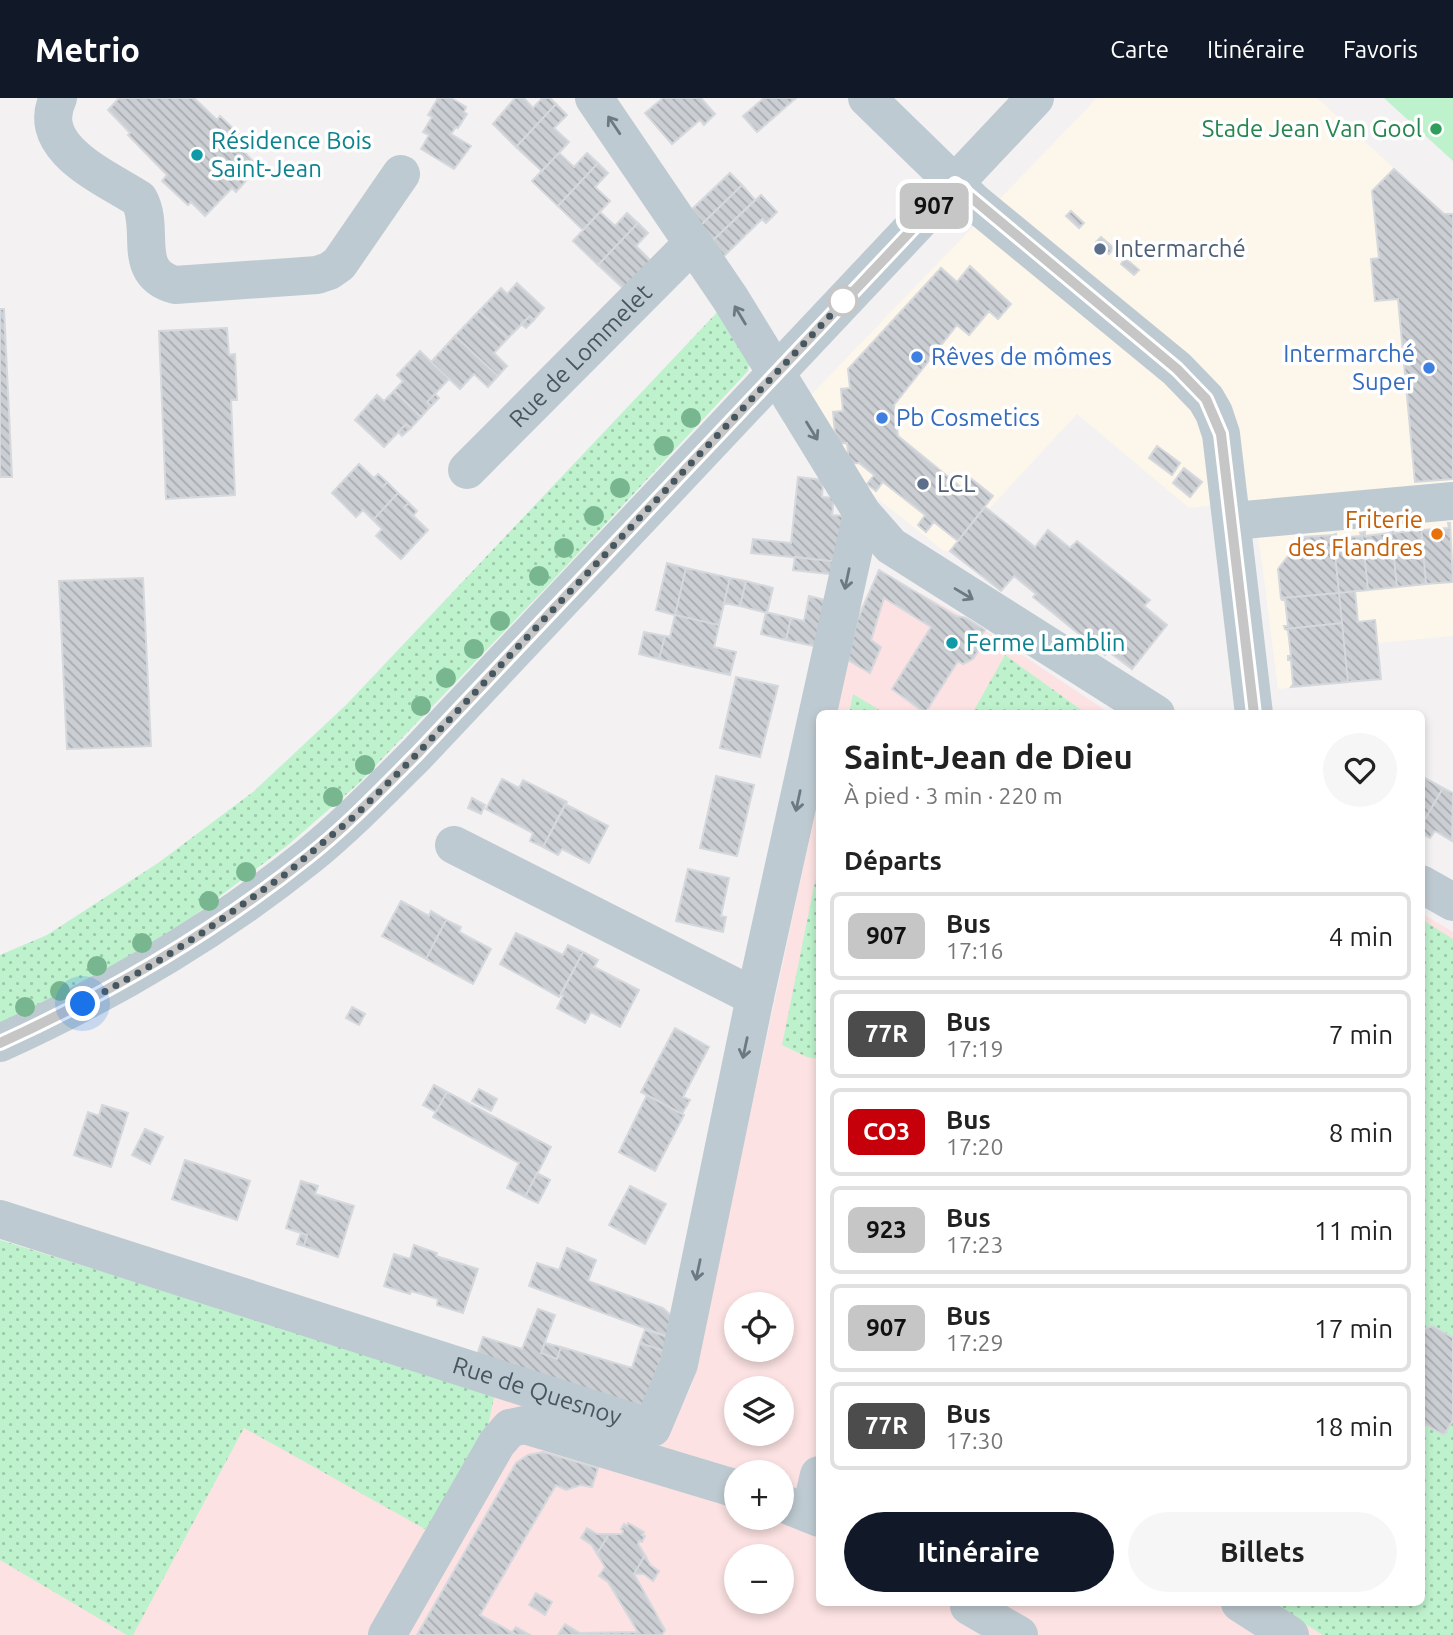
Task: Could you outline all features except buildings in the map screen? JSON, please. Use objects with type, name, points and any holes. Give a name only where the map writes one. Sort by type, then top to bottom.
[{"type":"street","points":[[58,98],[53,117],[55,133],[61,145],[71,155],[139,199],[144,208],[149,264],[155,275],[166,283],[175,285],[317,275],[329,271],[345,256],[401,174]]},
{"type":"street","points":[[594,98],[693,243],[862,513],[891,547],[1150,710]]},
{"type":"street","points":[[867,98],[955,184],[1177,369],[1206,399],[1221,434],[1254,710]]},
{"type":"street","points":[[0,1043],[103,993],[152,965],[234,911],[310,855],[357,814],[417,754],[1035,98]]},
{"type":"street","name":"Rue de Lommelet","points":[[467,470],[693,243]]},
{"type":"street","points":[[1233,521],[1453,501]]},
{"type":"street","name":"Rue de Quesnoy","points":[[819,710],[862,513]]},
{"type":"street","name":"Rue de Quesnoy","points":[[0,1219],[652,1428],[679,1364],[816,722]]},
{"type":"street","points":[[454,845],[755,998]]},
{"type":"street","points":[[1425,886],[1453,902]]},
{"type":"street","points":[[387,1635],[497,1443],[510,1428],[525,1425],[724,1485]]},
{"type":"street","points":[[804,1511],[816,1482]]},
{"type":"street","points":[[971,1606],[1019,1635]]},
{"type":"street","points":[[1245,1606],[1290,1635]]},
{"type":"shaded area","points":[[1097,98],[1317,98],[1444,214],[1453,214],[1453,636],[1378,643],[1381,679],[1278,689],[1252,501],[1189,508],[1077,414],[950,551],[944,551],[783,424]]},
{"type":"shaded area","points":[[879,571],[966,618],[1105,710],[837,710],[855,619]]},
{"type":"shaded area","points":[[816,809],[816,1606],[1425,1606],[1425,915],[1453,932],[1453,1635],[0,1635],[0,1240],[662,1445],[692,1385]]},
{"type":"green space","name":"Stade Jean Van Gool","points":[[1384,98],[1453,98],[1453,161]]},
{"type":"green space","points":[[723,306],[751,350],[748,371],[358,784],[288,845],[183,924],[92,983],[0,1025],[0,955],[47,935],[158,863],[253,792],[346,705]]},
{"type":"green space","points":[[1005,655],[1081,710],[974,710]]},
{"type":"green space","points":[[853,694],[879,710],[850,710]]},
{"type":"green space","points":[[816,877],[816,1058],[782,1045]]},
{"type":"green space","points":[[1425,922],[1453,939],[1453,1635],[1323,1635],[1277,1606],[1425,1606]]},
{"type":"green space","points":[[0,1240],[495,1393],[484,1444],[432,1533],[244,1428],[133,1635],[127,1635],[0,1560]]},
{"type":"bus line","name":"907","points":[[0,1043],[41,1025],[152,965],[255,896],[310,855],[345,824],[417,754],[955,184],[1177,369],[1206,399],[1214,413],[1225,455],[1254,710]]},
{"type":"place","name":"Stade Jean Van Gool","points":[[1436,129]]},
{"type":"place","name":"Résidence Bois Saint-Jean","points":[[197,155]]},
{"type":"place","name":"Intermarché","points":[[1100,249]]},
{"type":"place","name":"Rêves de mômes","points":[[917,357]]},
{"type":"place","name":"Intermarché Super","points":[[1429,368]]},
{"type":"place","name":"Pb Cosmetics","points":[[882,418]]},
{"type":"place","name":"LCL","points":[[923,484]]},
{"type":"place","name":"Friterie des Flandres","points":[[1437,534]]},
{"type":"place","name":"Ferme Lamblin","points":[[952,643]]},
{"type":"route","points":[[83,1004],[202,933],[310,855],[357,814],[417,754],[846,299],[843,301]]}]
